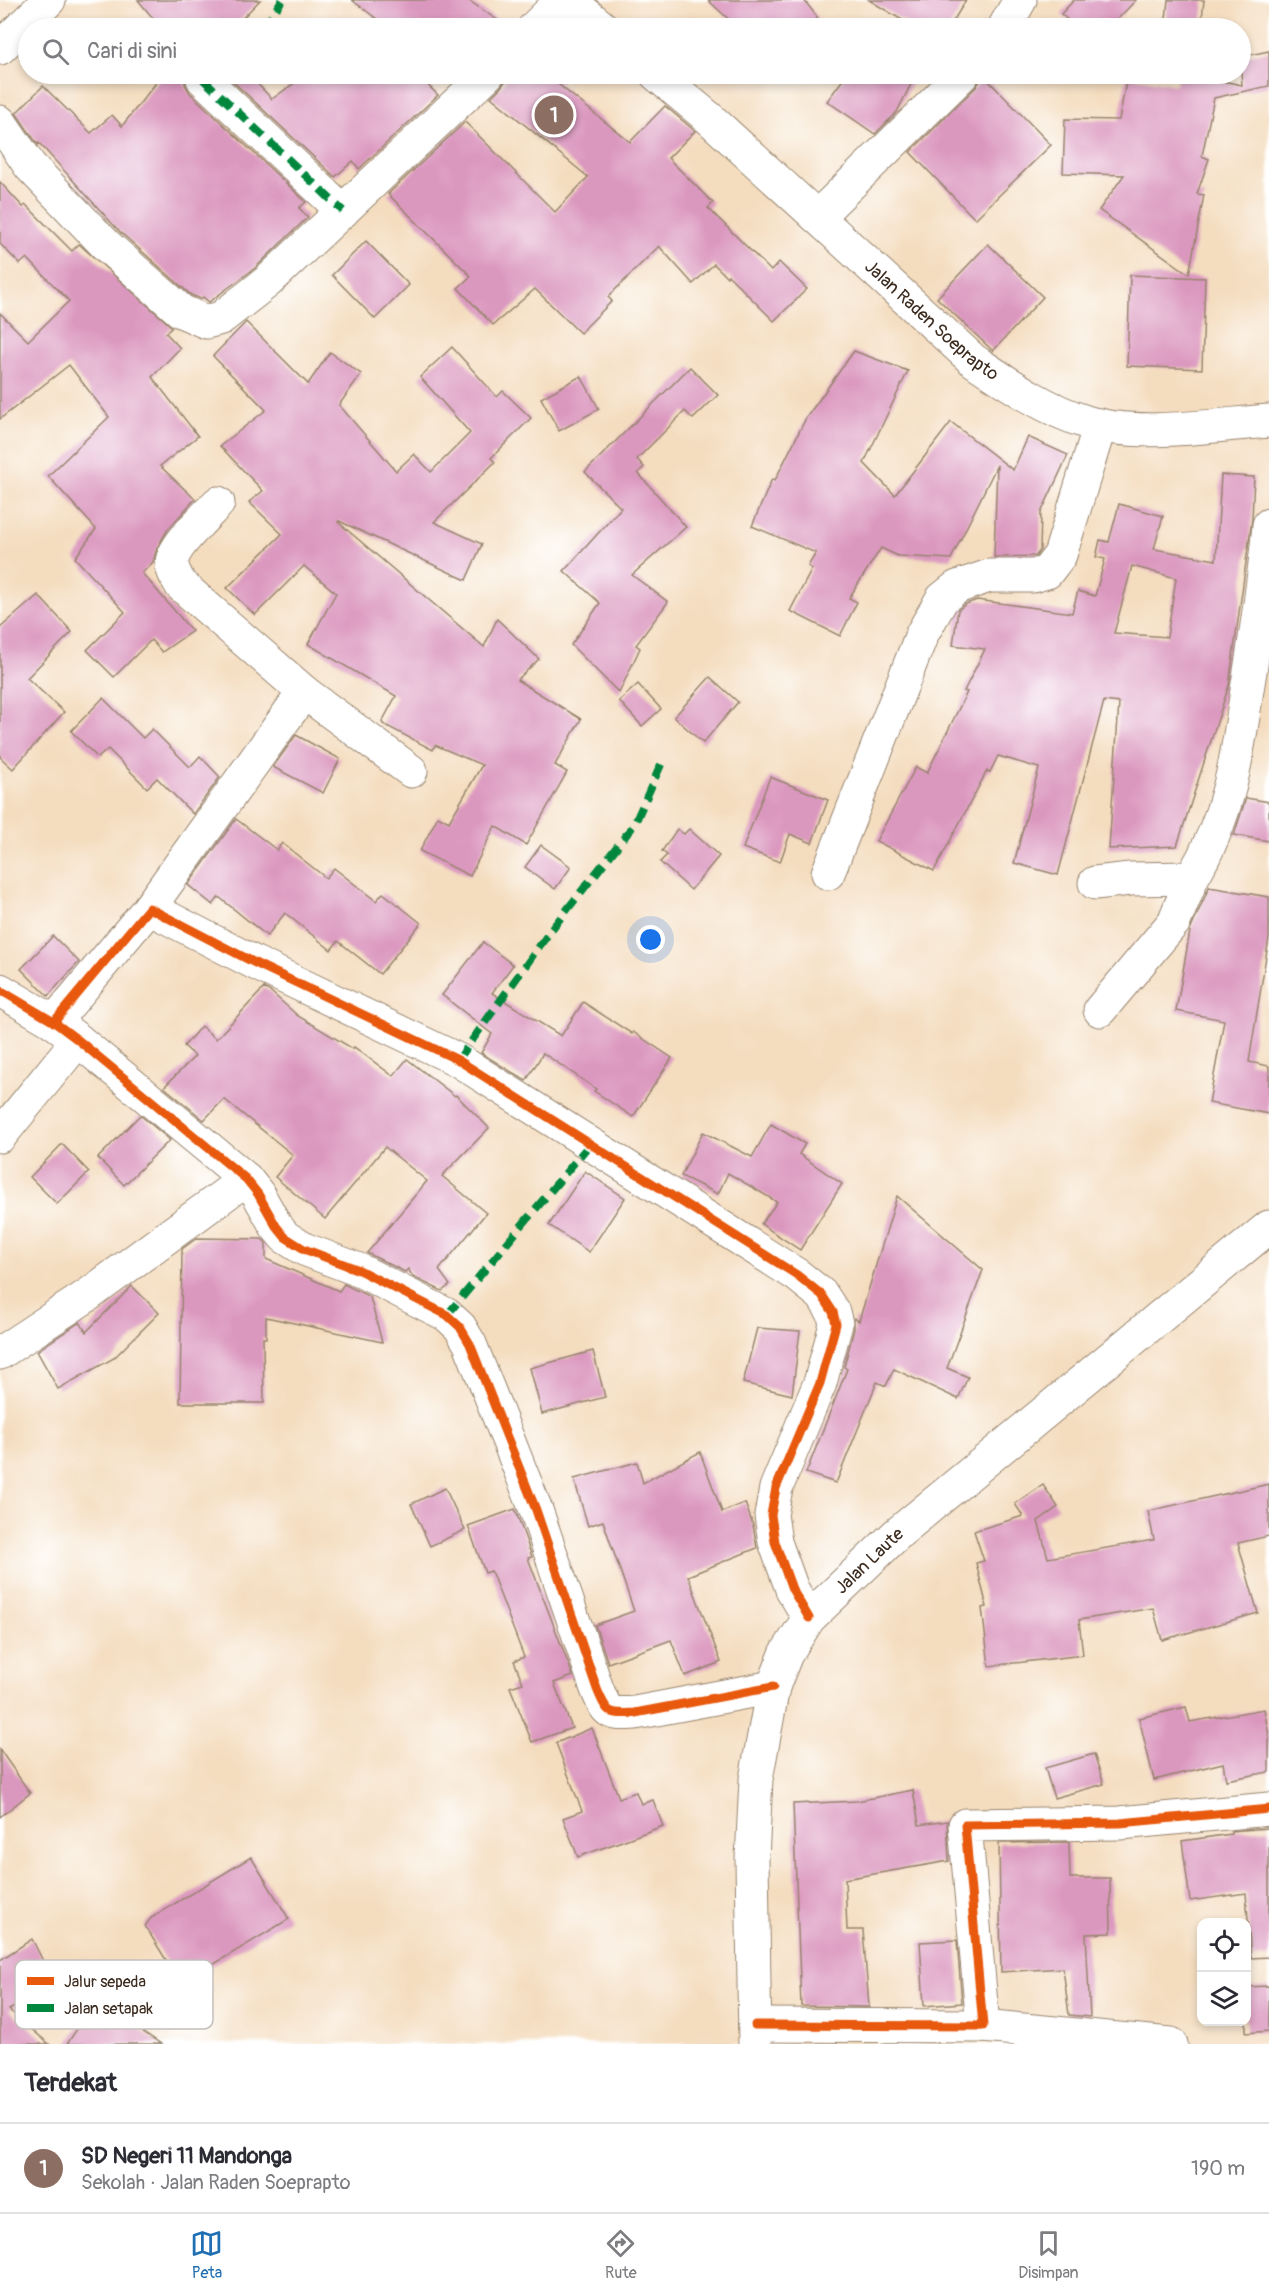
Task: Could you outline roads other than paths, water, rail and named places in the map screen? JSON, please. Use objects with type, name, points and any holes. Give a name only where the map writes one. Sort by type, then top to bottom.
[{"type":"main road","points":[[31,18],[49,0]]},
{"type":"main road","points":[[544,18],[562,0]]},
{"type":"main road","points":[[569,0],[591,18]]},
{"type":"main road","points":[[1010,18],[1020,0]]},
{"type":"main road","points":[[0,48],[18,30]]},
{"type":"main road","points":[[208,84],[343,211]]},
{"type":"main road","points":[[0,122],[30,166],[106,245],[181,311],[206,322],[220,318],[267,282],[477,84]]},
{"type":"main road","name":"Jalan Raden Soeprapto","points":[[668,84],[709,118],[973,360],[1013,387],[1058,411],[1100,425],[1123,429],[1269,421]]},
{"type":"main road","points":[[817,217],[953,84]]},
{"type":"main road","points":[[828,873],[922,634],[942,599],[957,586],[989,576],[1033,576],[1047,572],[1060,555],[1100,425]]},
{"type":"main road","points":[[218,503],[179,547],[172,560],[173,571],[182,585],[304,693],[411,771]]},
{"type":"main road","points":[[1100,1010],[1174,922],[1192,878],[1209,849],[1225,807],[1238,757],[1261,605],[1269,525]]},
{"type":"main road","points":[[0,1136],[66,1031],[149,908],[304,693]]},
{"type":"main road","points":[[1095,884],[1130,879],[1192,878]]},
{"type":"main road","points":[[149,908],[257,964],[458,1060],[797,1275],[822,1295],[836,1324],[834,1337],[820,1383],[776,1488],[771,1515],[775,1542],[792,1589],[809,1618]]},
{"type":"main road","points":[[0,990],[66,1031],[246,1179],[285,1238],[304,1249],[358,1270],[447,1315],[460,1327],[470,1344],[536,1510],[597,1689],[608,1711],[615,1715],[635,1713],[772,1687]]},
{"type":"main road","points":[[0,1353],[88,1295],[246,1179]]},
{"type":"main road","name":"Jalan Laute","points":[[755,2035],[752,1859],[756,1779],[772,1687],[786,1654],[809,1618],[905,1527],[1269,1227]]},
{"type":"main road","points":[[983,2026],[965,1826],[1120,1823],[1269,1809]]},
{"type":"main road","points":[[755,2035],[983,2026],[1171,2044]]},
{"type":"place","name":"SD Negeri 11 Mandonga","points":[[554,115]]}]
